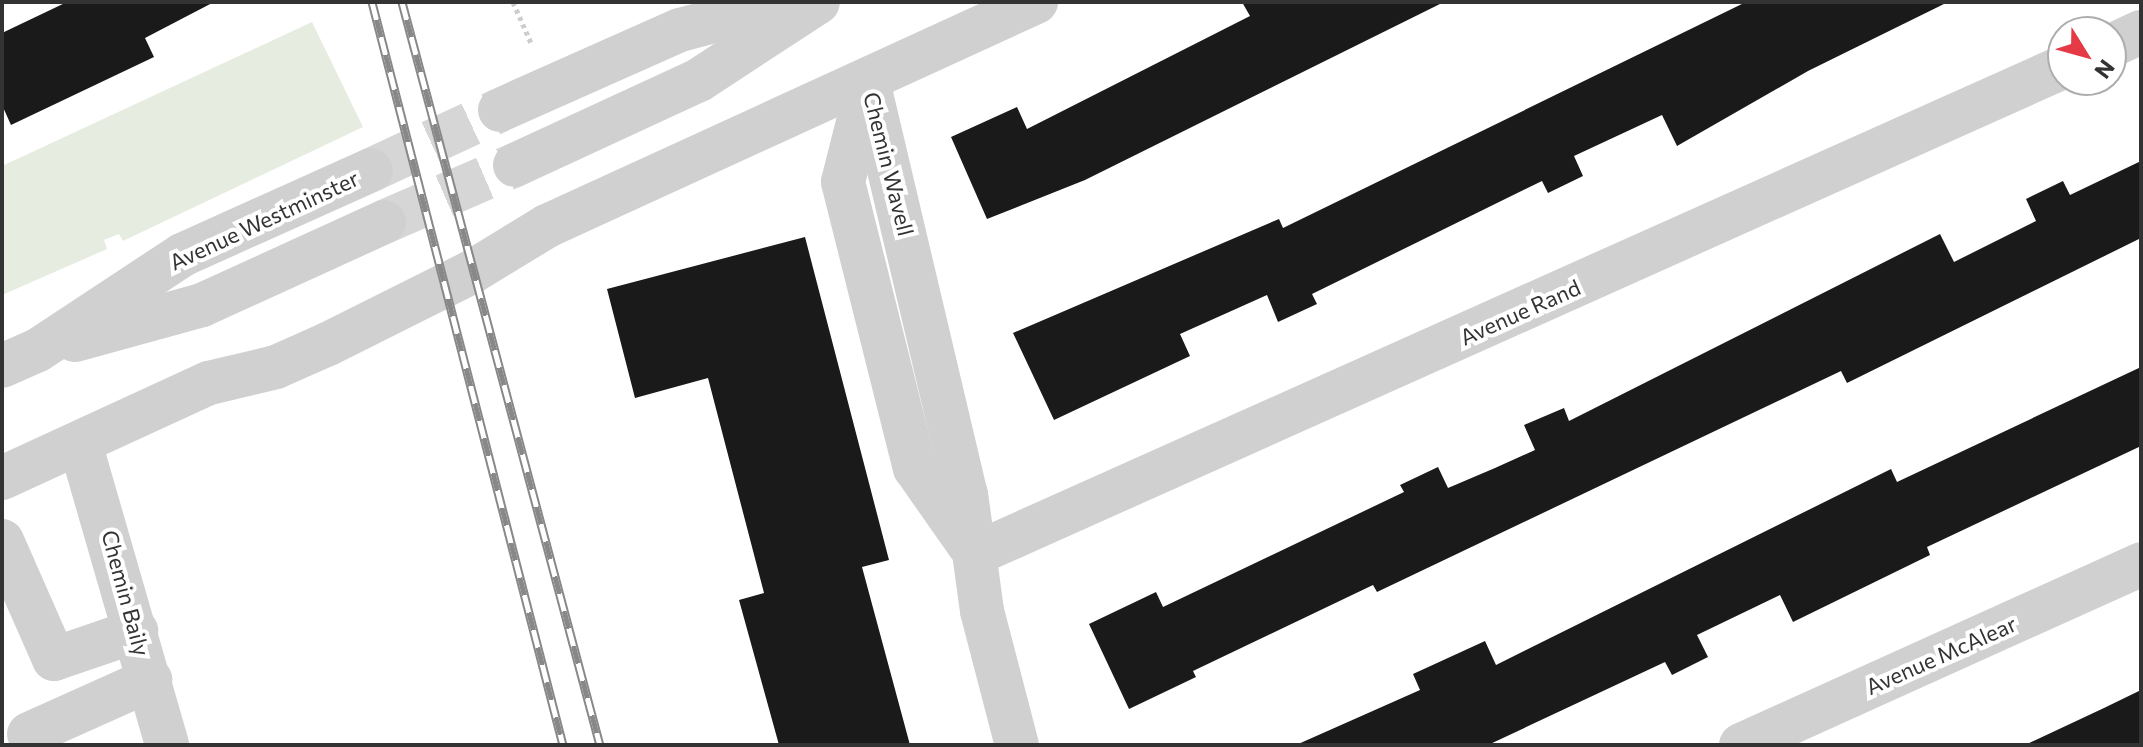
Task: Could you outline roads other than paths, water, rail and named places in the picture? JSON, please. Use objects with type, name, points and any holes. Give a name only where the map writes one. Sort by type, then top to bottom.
[{"type":"street","points":[[500,110],[680,30],[785,2]]},
{"type":"street","points":[[515,165],[699,80],[818,2]]},
{"type":"street","points":[[2,478],[209,383],[287,362],[412,300],[547,226],[1036,2]]},
{"type":"street","name":"Avenue Rand","points":[[975,554],[2047,74]]},
{"type":"street","name":"Chemin Wavell","points":[[868,81],[975,554],[982,611],[1017,745]]},
{"type":"street","name":"Avenue Westminster","points":[[20,358],[182,255],[371,170]]},
{"type":"street","name":"Avenue Westminster","points":[[20,358],[202,305],[384,222]]},
{"type":"street","name":"Chemin Baily","points":[[80,443],[167,745]]},
{"type":"street","points":[[2,541],[54,659],[136,631]]},
{"type":"street","name":"Avenue McAlear","points":[[1741,745],[2141,564]]},
{"type":"street","points":[[29,734],[150,680]]},
{"type":"tunnel","points":[[371,170],[500,110]]},
{"type":"tunnel","points":[[384,222],[515,165]]},
{"type":"railway","points":[[372,2],[563,745]]},
{"type":"railway","points":[[402,2],[600,745]]}]
